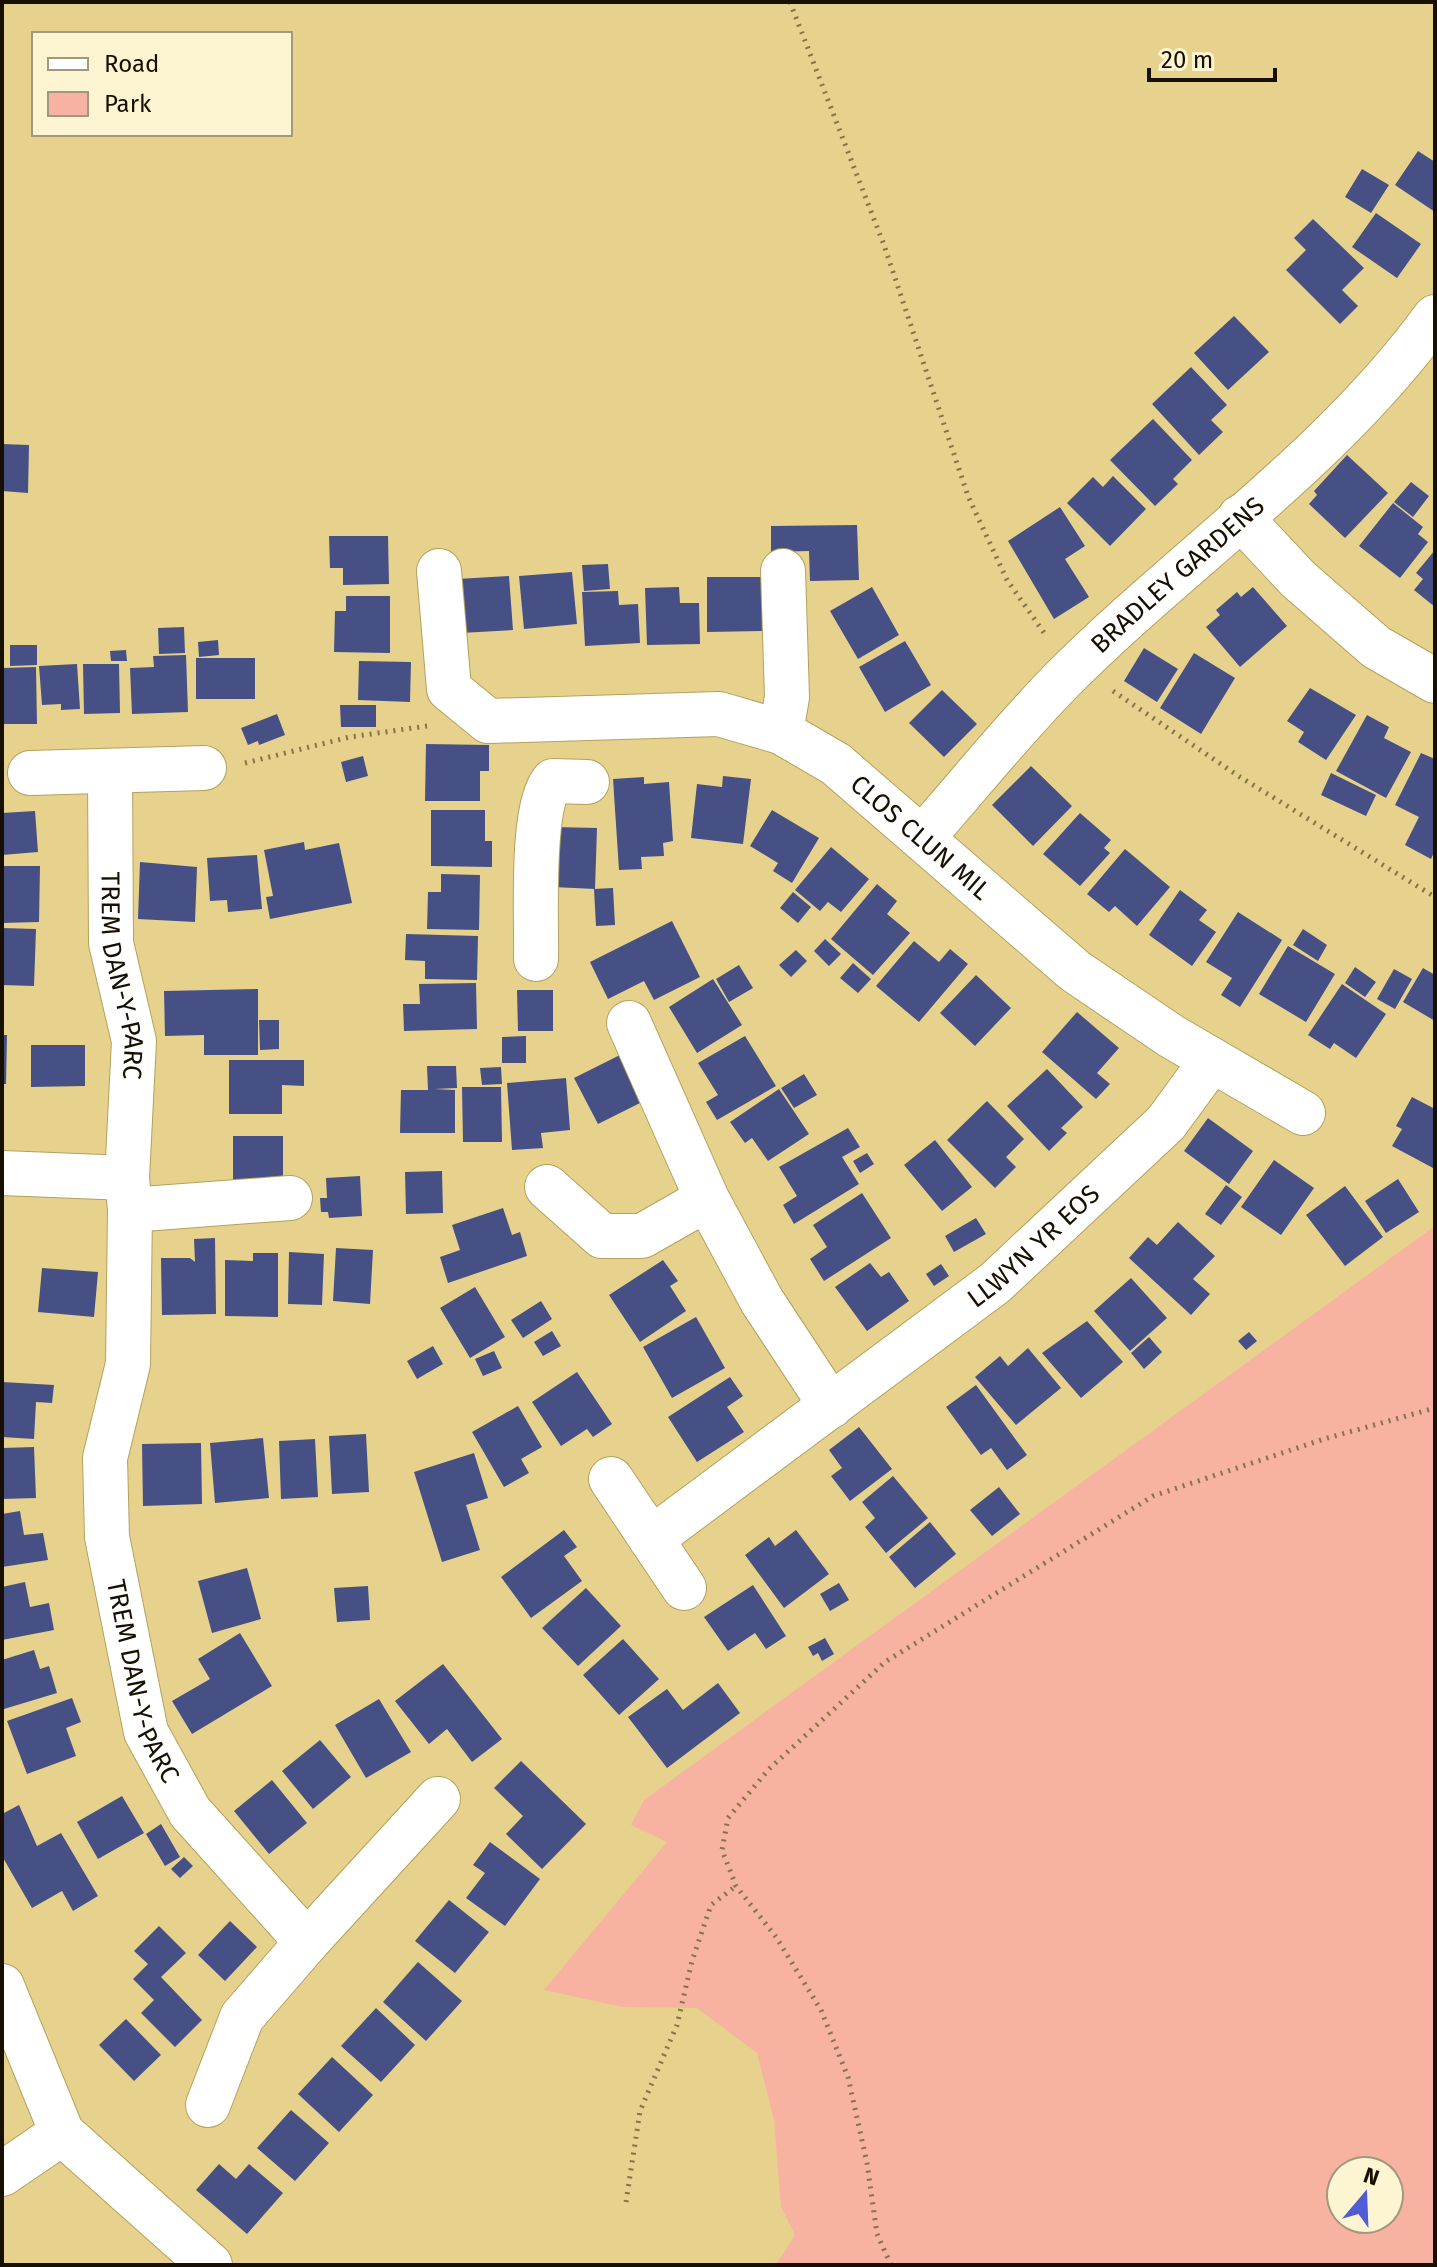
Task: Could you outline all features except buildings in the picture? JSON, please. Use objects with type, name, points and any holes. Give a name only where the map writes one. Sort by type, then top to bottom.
[{"type":"street","name":"BRADLEY GARDENS","points":[[923,837],[1076,668],[1329,436],[1416,343],[1435,317]]},
{"type":"street","points":[[1240,517],[1298,579],[1376,647],[1435,681]]},
{"type":"street","points":[[439,571],[449,689],[488,721]]},
{"type":"street","points":[[781,732],[787,697],[783,571]]},
{"type":"street","name":"CLOS CLUN MIL","points":[[488,721],[719,714],[781,732],[836,764],[1075,971],[1212,1060],[1303,1113]]},
{"type":"street","points":[[536,959],[539,817],[543,792],[553,781],[587,786],[584,717]]},
{"type":"street","points":[[30,773],[204,768]]},
{"type":"street","name":"TREM DAN-Y-PARC","points":[[110,773],[111,943],[134,1041],[128,1364],[105,1458],[107,1537],[146,1732],[190,1812],[307,1942]]},
{"type":"street","points":[[629,1023],[707,1199],[762,1301],[831,1406]]},
{"type":"street","name":"LLWYN YR EOS","points":[[651,1539],[995,1283],[1166,1123],[1212,1060]]},
{"type":"street","points":[[2,1173],[129,1194],[290,1198]]},
{"type":"street","points":[[547,1187],[602,1236],[642,1236],[707,1199]]},
{"type":"street","points":[[611,1479],[684,1588]]},
{"type":"street","points":[[208,2105],[242,2017],[438,1799]]},
{"type":"street","points":[[2,1986],[62,2133],[210,2265]]},
{"type":"street","points":[[2,2174],[62,2133]]},
{"type":"path","points":[[790,2],[884,245],[968,496],[1007,580],[1051,642],[1076,668],[1240,777],[1435,897]]},
{"type":"path","points":[[204,768],[252,762],[350,737],[488,721]]},
{"type":"path","points":[[891,2265],[877,2234],[864,2149],[848,2077],[813,1998],[776,1937],[736,1886],[722,1850],[728,1818],[769,1769],[885,1662],[1153,1496],[1324,1439],[1435,1408]]},
{"type":"path","points":[[626,2202],[640,2111],[677,2025],[692,1961],[711,1905],[736,1886]]},
{"type":"green space","points":[[1435,1226],[1435,2265],[776,2265],[795,2235],[781,2207],[774,2120],[757,2053],[697,2008],[623,2007],[544,1990],[667,1842],[631,1825],[644,1800]]}]
